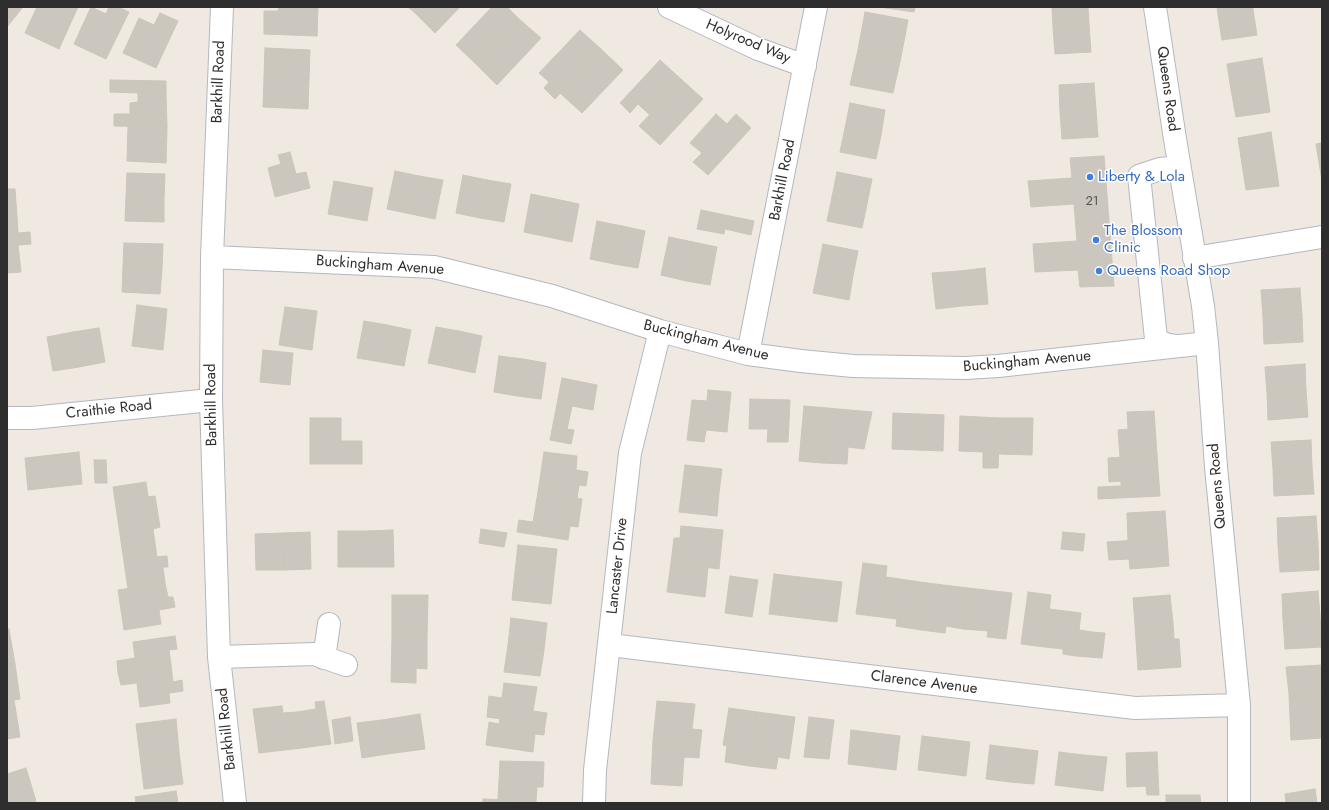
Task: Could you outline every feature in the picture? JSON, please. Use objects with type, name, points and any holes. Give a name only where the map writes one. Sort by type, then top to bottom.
[{"type":"street","name":"Barkhill Road","points":[[222,7],[212,257],[211,400],[219,657],[235,803]]},
{"type":"street","name":"Holyrood Way","points":[[669,7],[758,49],[805,66]]},
{"type":"street","name":"Barkhill Road","points":[[748,354],[816,7]]},
{"type":"street","name":"Queens Road","points":[[1155,7],[1194,258],[1203,306],[1207,343],[1216,467],[1239,705],[1239,803]]},
{"type":"street","points":[[1147,345],[1139,176],[1160,169],[1170,168],[1180,170]]},
{"type":"street","points":[[1194,258],[1322,237]]},
{"type":"street","name":"Buckingham Avenue","points":[[212,257],[434,267],[552,296],[660,331],[748,354],[853,366],[965,368],[1005,366],[1147,345],[1176,346],[1207,343]]},
{"type":"street","name":"Lancaster Drive","points":[[594,803],[595,770],[630,453],[660,331]]},
{"type":"street","name":"Craithie Road","points":[[7,418],[32,418],[211,400]]},
{"type":"street","points":[[324,658],[328,624]]},
{"type":"street","name":"Clarence Avenue","points":[[610,645],[1136,708],[1239,705]]},
{"type":"street","points":[[219,657],[314,654],[346,665]]},
{"type":"building","points":[[7,7],[23,7],[7,27]]},
{"type":"building","points":[[37,7],[78,7],[59,49],[25,33]]},
{"type":"building","points":[[91,7],[106,14],[109,7],[118,7],[129,12],[106,59],[74,44]]},
{"type":"building","points":[[279,7],[318,7],[317,36],[264,34],[264,11],[278,11]]},
{"type":"building","points":[[408,7],[419,7],[414,12]]},
{"type":"building","points":[[419,7],[460,7],[435,33],[414,12]]},
{"type":"building","points":[[492,7],[507,7],[519,19],[476,64],[456,45]]},
{"type":"building","points":[[879,7],[915,7],[914,12]]},
{"type":"building","points":[[1052,7],[1088,7],[1089,25],[1053,27]]},
{"type":"building","points":[[1217,7],[1253,7],[1253,10],[1218,15]]},
{"type":"building","points":[[1253,10],[1257,35],[1222,40],[1218,15]]},
{"type":"building","points":[[865,12],[908,20],[901,57],[858,50]]},
{"type":"building","points":[[160,13],[178,21],[156,68],[123,53],[139,18],[154,25]]},
{"type":"building","points":[[519,19],[541,38],[497,85],[476,64]]},
{"type":"building","points":[[1089,25],[1091,52],[1055,54],[1053,27]]},
{"type":"building","points":[[580,30],[601,49],[555,99],[544,88],[549,82],[539,73]]},
{"type":"building","points":[[265,48],[310,50],[309,80],[264,78]]},
{"type":"building","points":[[601,49],[623,70],[582,113],[560,93]]},
{"type":"building","points":[[858,50],[901,57],[893,93],[850,85]]},
{"type":"building","points":[[1262,58],[1266,85],[1231,90],[1227,64]]},
{"type":"building","points":[[660,60],[682,80],[650,115],[638,104],[630,113],[620,103]]},
{"type":"building","points":[[264,78],[309,80],[308,109],[263,107]]},
{"type":"building","points":[[110,80],[166,81],[166,94],[110,92]]},
{"type":"building","points":[[682,80],[703,99],[660,145],[639,126]]},
{"type":"building","points":[[1094,83],[1096,110],[1060,112],[1059,85]]},
{"type":"building","points":[[1266,85],[1270,112],[1236,117],[1231,90]]},
{"type":"building","points":[[138,93],[166,94],[167,127],[114,126],[114,114],[130,114],[130,103],[138,102]]},
{"type":"building","points":[[850,103],[885,110],[881,135],[845,128]]},
{"type":"building","points":[[1096,110],[1098,137],[1062,139],[1060,112]]},
{"type":"building","points":[[716,114],[727,124],[736,114],[751,128],[708,175],[693,162],[702,153],[690,143]]},
{"type":"building","points":[[128,127],[167,127],[166,163],[127,161]]},
{"type":"building","points":[[845,128],[881,135],[876,159],[840,152]]},
{"type":"building","points":[[1271,132],[1275,159],[1242,164],[1238,138]]},
{"type":"building","points":[[1322,143],[1322,181],[1316,144]]},
{"type":"building","points":[[290,152],[296,174],[306,172],[310,188],[275,197],[268,168],[281,164],[278,155]]},
{"type":"building","points":[[1104,156],[1114,286],[1080,287],[1078,270],[1035,272],[1033,244],[1077,241],[1074,204],[1031,207],[1028,181],[1072,178],[1070,158]]},
{"type":"building","points":[[1275,159],[1279,186],[1246,190],[1242,164]]},
{"type":"building","points":[[395,171],[419,176],[411,214],[387,209]]},
{"type":"building","points":[[837,172],[872,179],[867,204],[832,197]]},
{"type":"building","points":[[127,173],[165,174],[164,198],[126,197]]},
{"type":"building","points":[[463,175],[487,180],[480,218],[456,213]]},
{"type":"building","points":[[419,176],[443,180],[435,219],[411,214]]},
{"type":"building","points":[[487,180],[511,184],[504,222],[480,218]]},
{"type":"building","points":[[334,181],[373,188],[367,221],[328,214]]},
{"type":"building","points":[[7,189],[15,189],[17,217],[7,218]]},
{"type":"building","points":[[531,194],[555,199],[548,237],[524,232]]},
{"type":"building","points":[[126,197],[164,198],[164,222],[125,221]]},
{"type":"building","points":[[832,197],[867,204],[862,228],[827,221]]},
{"type":"building","points":[[555,199],[579,204],[572,242],[548,237]]},
{"type":"building","points":[[701,210],[754,221],[751,235],[725,229],[724,234],[697,229]]},
{"type":"building","points":[[17,217],[18,233],[30,232],[31,244],[7,246],[7,218]]},
{"type":"building","points":[[597,221],[622,226],[614,264],[590,259]]},
{"type":"building","points":[[622,226],[645,231],[638,268],[614,264]]},
{"type":"building","points":[[669,237],[693,242],[686,281],[661,275]]},
{"type":"building","points":[[693,242],[717,247],[710,285],[686,281]]},
{"type":"building","points":[[124,243],[163,244],[162,269],[123,267]]},
{"type":"building","points":[[823,244],[858,251],[853,276],[818,269]]},
{"type":"building","points":[[18,245],[21,272],[7,273],[7,246]]},
{"type":"building","points":[[123,267],[162,269],[160,294],[122,292]]},
{"type":"building","points":[[985,268],[988,304],[962,306],[959,271]]},
{"type":"building","points":[[818,269],[853,276],[849,300],[813,293]]},
{"type":"building","points":[[959,271],[962,306],[936,309],[932,273]]},
{"type":"building","points":[[1300,288],[1302,315],[1263,317],[1261,290]]},
{"type":"building","points":[[137,305],[167,309],[163,350],[132,346]]},
{"type":"building","points":[[285,307],[317,311],[312,350],[279,345]]},
{"type":"building","points":[[1302,315],[1303,342],[1264,344],[1263,317]]},
{"type":"building","points":[[364,321],[387,325],[381,362],[357,358]]},
{"type":"building","points":[[387,325],[411,330],[404,366],[381,362]]},
{"type":"building","points":[[436,327],[459,331],[452,368],[428,363]]},
{"type":"building","points":[[99,328],[105,362],[79,367],[73,332]]},
{"type":"building","points":[[459,331],[482,336],[475,373],[452,368]]},
{"type":"building","points":[[73,332],[79,367],[53,371],[47,337]]},
{"type":"building","points":[[263,350],[293,353],[290,385],[260,382]]},
{"type":"building","points":[[499,356],[523,359],[517,396],[494,392]]},
{"type":"building","points":[[523,359],[546,363],[541,399],[517,396]]},
{"type":"building","points":[[1305,364],[1306,391],[1267,393],[1265,367]]},
{"type":"building","points":[[562,378],[597,385],[593,410],[572,406],[567,429],[574,430],[571,444],[550,440]]},
{"type":"building","points":[[708,390],[731,392],[727,432],[706,430],[704,442],[687,440],[692,400],[707,401]]},
{"type":"building","points":[[1306,391],[1308,417],[1268,420],[1267,393]]},
{"type":"building","points":[[750,399],[790,400],[788,442],[767,442],[768,429],[749,429]]},
{"type":"building","points":[[804,406],[827,408],[822,463],[799,461]]},
{"type":"building","points":[[827,408],[872,412],[864,449],[848,447],[847,464],[822,463]]},
{"type":"building","points":[[1154,411],[1157,455],[1120,457],[1118,430],[1128,429],[1127,412]]},
{"type":"building","points":[[893,413],[919,414],[917,450],[892,449]]},
{"type":"building","points":[[919,414],[944,415],[943,451],[917,450]]},
{"type":"building","points":[[960,416],[1000,418],[998,468],[983,468],[983,452],[959,451]]},
{"type":"building","points":[[310,418],[341,418],[341,441],[362,441],[362,464],[310,464]]},
{"type":"building","points":[[1000,418],[1033,418],[1032,455],[999,454]]},
{"type":"building","points":[[1311,440],[1312,467],[1273,469],[1271,442]]},
{"type":"building","points":[[79,452],[82,484],[28,490],[25,458]]},
{"type":"building","points":[[544,452],[577,456],[576,470],[588,472],[586,486],[579,485],[577,498],[538,492]]},
{"type":"building","points":[[1157,455],[1160,496],[1098,499],[1098,487],[1121,486],[1121,481],[1109,482],[1108,458]]},
{"type":"building","points":[[94,460],[106,460],[107,483],[95,483]]},
{"type":"building","points":[[685,465],[722,469],[719,493],[682,489]]},
{"type":"building","points":[[1312,467],[1314,494],[1274,496],[1273,469]]},
{"type":"building","points":[[146,482],[148,497],[155,496],[160,527],[153,529],[155,543],[122,548],[113,487]]},
{"type":"building","points":[[682,489],[719,493],[717,516],[679,512]]},
{"type":"building","points":[[538,492],[582,499],[578,527],[570,526],[568,540],[517,532],[519,520],[533,522]]},
{"type":"building","points":[[1165,511],[1167,538],[1128,541],[1127,513]]},
{"type":"building","points":[[1316,516],[1318,543],[1278,545],[1277,518]]},
{"type":"building","points":[[681,526],[723,530],[719,569],[671,563],[674,538],[680,538]]},
{"type":"building","points":[[481,529],[507,533],[504,547],[479,543]]},
{"type":"building","points":[[393,530],[394,567],[366,567],[365,531]]},
{"type":"building","points":[[338,531],[365,531],[366,567],[338,567]]},
{"type":"building","points":[[310,532],[311,569],[284,570],[283,533]]},
{"type":"building","points":[[1063,532],[1085,534],[1083,551],[1061,549]]},
{"type":"building","points":[[283,533],[284,570],[256,570],[255,534]]},
{"type":"building","points":[[1167,538],[1169,566],[1130,569],[1129,559],[1109,560],[1107,542]]},
{"type":"building","points":[[155,543],[157,557],[167,556],[168,567],[163,567],[165,583],[128,589],[122,548]]},
{"type":"building","points":[[1318,543],[1319,570],[1280,572],[1278,545]]},
{"type":"building","points":[[518,545],[557,549],[554,576],[515,572]]},
{"type":"building","points":[[671,563],[708,567],[705,597],[667,592]]},
{"type":"building","points":[[863,563],[887,566],[881,617],[856,614]]},
{"type":"building","points":[[515,572],[554,576],[551,604],[512,600]]},
{"type":"building","points":[[774,574],[799,577],[794,617],[769,614]]},
{"type":"building","points":[[730,576],[758,580],[752,617],[725,613]]},
{"type":"building","points":[[799,577],[842,582],[837,622],[794,617]]},
{"type":"building","points":[[886,577],[927,583],[921,630],[896,626],[897,619],[881,617]]},
{"type":"building","points":[[165,583],[168,597],[173,597],[175,607],[159,610],[161,624],[124,630],[118,590]]},
{"type":"building","points":[[927,583],[968,588],[963,629],[946,626],[945,633],[921,630]]},
{"type":"building","points":[[968,588],[1012,593],[1006,639],[987,637],[988,631],[963,629]]},
{"type":"building","points":[[1318,591],[1320,616],[1283,619],[1282,594]]},
{"type":"building","points":[[1028,592],[1051,595],[1045,647],[1021,644]]},
{"type":"building","points":[[392,595],[428,595],[427,638],[392,638]]},
{"type":"building","points":[[1170,595],[1173,623],[1135,625],[1133,598]]},
{"type":"building","points":[[1049,609],[1081,613],[1076,656],[1063,654],[1063,649],[1045,647]]},
{"type":"building","points":[[1320,616],[1322,647],[1285,649],[1283,619]]},
{"type":"building","points":[[511,618],[547,623],[544,650],[508,645]]},
{"type":"building","points":[[1173,623],[1174,639],[1179,639],[1181,667],[1138,670],[1135,625]]},
{"type":"building","points":[[9,629],[15,664],[7,665],[7,630]]},
{"type":"building","points":[[1079,630],[1092,632],[1089,657],[1076,656]]},
{"type":"building","points":[[1092,632],[1105,633],[1102,658],[1089,657]]},
{"type":"building","points":[[175,636],[177,649],[169,650],[171,665],[118,673],[117,661],[135,658],[133,642]]},
{"type":"building","points":[[392,638],[427,638],[427,669],[416,668],[416,683],[391,682]]},
{"type":"building","points":[[508,645],[544,650],[540,676],[504,672]]},
{"type":"building","points":[[15,664],[20,699],[7,701],[7,665]]},
{"type":"building","points":[[171,665],[173,682],[182,680],[183,691],[169,693],[170,703],[140,707],[137,683],[121,685],[118,673]]},
{"type":"building","points":[[1322,665],[1322,692],[1289,694],[1286,667]]},
{"type":"building","points":[[504,683],[537,687],[533,711],[547,713],[545,725],[487,717],[489,696],[502,698]]},
{"type":"building","points":[[1322,692],[1322,738],[1291,740],[1289,694]]},
{"type":"building","points":[[14,700],[20,737],[7,739],[7,701]]},
{"type":"building","points":[[324,701],[331,744],[302,748],[297,712],[316,709],[315,702]]},
{"type":"building","points":[[657,701],[695,704],[692,729],[702,730],[700,746],[653,741]]},
{"type":"building","points":[[282,706],[283,713],[297,712],[302,748],[259,753],[253,709]]},
{"type":"building","points":[[729,708],[757,712],[749,766],[725,762],[727,746],[723,745]]},
{"type":"building","points":[[757,712],[795,717],[789,759],[778,757],[776,769],[749,766]]},
{"type":"building","points":[[420,714],[425,749],[387,754],[382,720]]},
{"type":"building","points":[[350,717],[353,741],[335,744],[332,720]]},
{"type":"building","points":[[809,717],[834,720],[829,759],[804,757]]},
{"type":"building","points":[[176,719],[179,752],[140,756],[136,724]]},
{"type":"building","points":[[500,719],[545,725],[544,735],[535,734],[533,752],[486,745],[489,722],[499,724]]},
{"type":"building","points":[[382,720],[387,754],[362,758],[357,723]]},
{"type":"building","points":[[851,730],[875,733],[872,767],[848,764]]},
{"type":"building","points":[[875,733],[900,736],[896,770],[872,767]]},
{"type":"building","points":[[922,736],[946,739],[942,773],[918,770]]},
{"type":"building","points":[[946,739],[970,742],[966,776],[942,773]]},
{"type":"building","points":[[653,741],[700,746],[699,758],[684,757],[682,786],[651,784]]},
{"type":"building","points":[[990,745],[1014,748],[1010,782],[986,779]]},
{"type":"building","points":[[1014,748],[1038,751],[1034,784],[1010,782]]},
{"type":"building","points":[[179,752],[183,784],[144,789],[140,756]]},
{"type":"building","points":[[1059,752],[1083,755],[1079,788],[1055,785]]},
{"type":"building","points":[[1157,752],[1159,795],[1147,795],[1146,786],[1127,787],[1126,753]]},
{"type":"building","points":[[1083,755],[1107,757],[1103,791],[1079,788]]},
{"type":"building","points":[[500,761],[544,762],[543,787],[537,787],[536,801],[498,799]]},
{"type":"building","points":[[26,768],[36,801],[28,803],[7,803],[7,774]]},
{"type":"building","points":[[1315,789],[1317,803],[1286,803],[1285,794]]},
{"type":"building","points":[[176,791],[178,803],[136,803],[135,797]]},
{"type":"building","points":[[1166,795],[1200,795],[1201,803],[1166,803]]},
{"type":"building","points":[[483,799],[536,801],[536,803],[483,803]]},
{"type":"place","name":"Liberty & Lola","points":[[1090,177]]},
{"type":"place","name":"The Blossom Clinic","points":[[1096,240]]},
{"type":"place","name":"Queens Road Shop","points":[[1099,271]]}]
